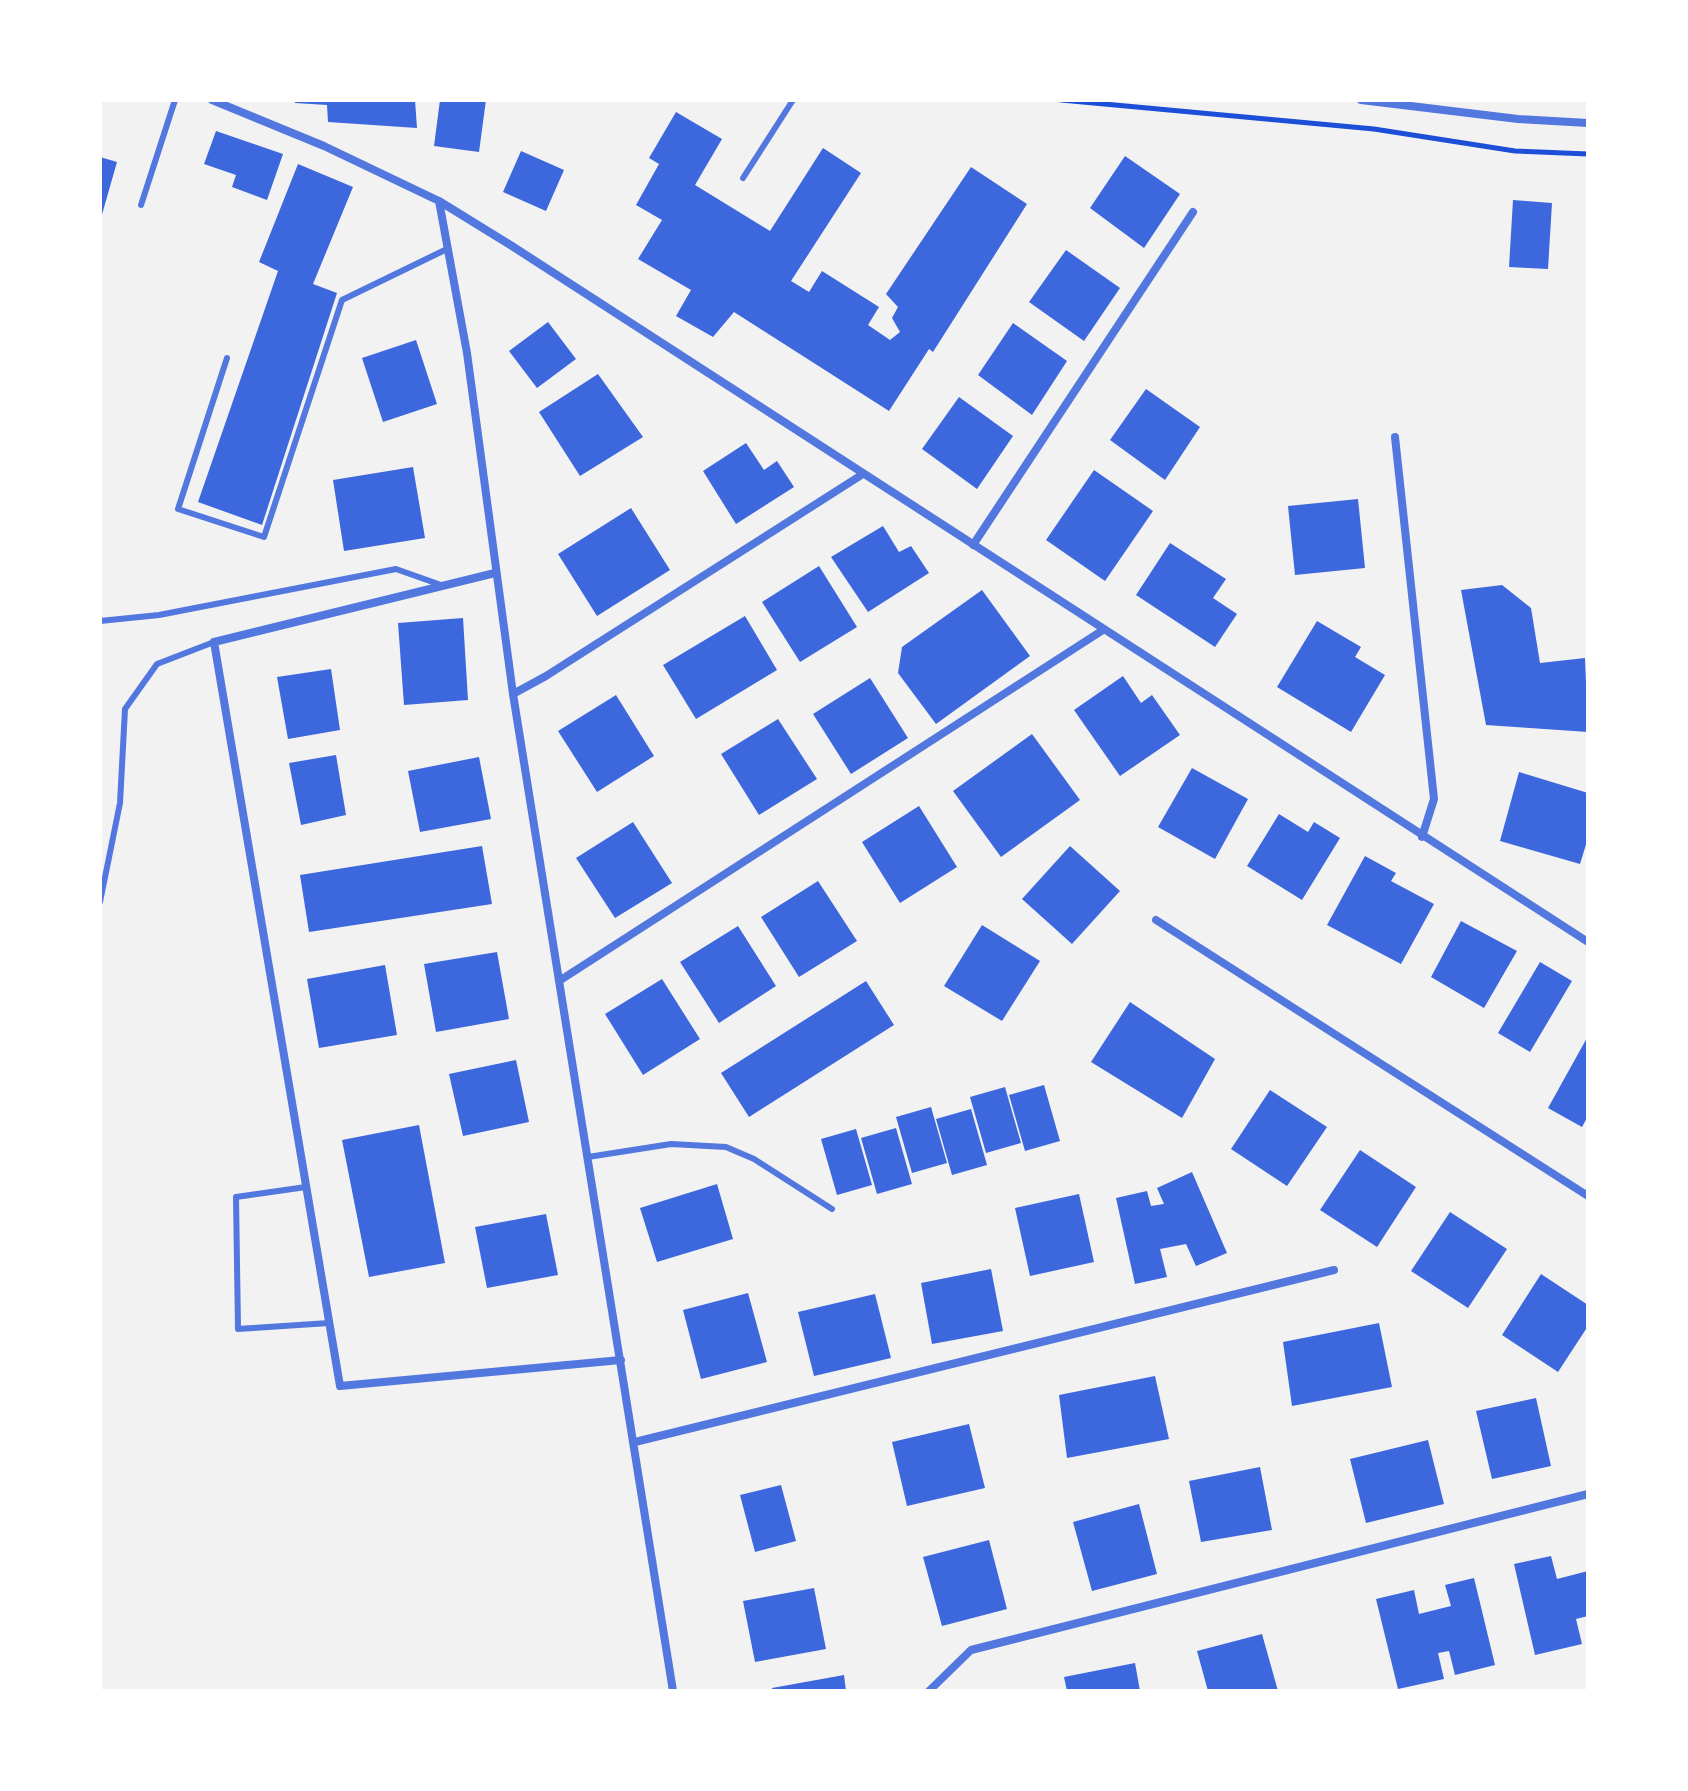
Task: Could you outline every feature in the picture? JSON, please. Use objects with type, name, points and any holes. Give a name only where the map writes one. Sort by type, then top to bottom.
[{"type":"street","points":[[212,100],[324,146],[439,201],[1588,942]]},
{"type":"street","points":[[1361,100],[1518,119],[1588,123]]},
{"type":"street","points":[[439,201],[467,353],[513,694],[673,1691]]},
{"type":"street","points":[[973,545],[1193,212]]},
{"type":"street","points":[[1395,437],[1434,799],[1422,837]]},
{"type":"street","points":[[513,694],[863,474]]},
{"type":"street","points":[[495,573],[214,642],[340,1386],[621,1360]]},
{"type":"street","points":[[559,981],[1103,630]]},
{"type":"street","points":[[1156,920],[1588,1196]]},
{"type":"street","points":[[635,1442],[1334,1270]]},
{"type":"street","points":[[929,1691],[971,1650],[1588,1494]]},
{"type":"lane","points":[[141,205],[175,100]]},
{"type":"lane","points":[[743,178],[793,100]]},
{"type":"lane","points":[[227,358],[178,509],[264,537],[342,300],[447,249]]},
{"type":"lane","points":[[100,621],[159,615],[396,569],[445,586]]},
{"type":"lane","points":[[100,902],[120,803],[125,709],[157,664],[214,642]]},
{"type":"lane","points":[[588,1157],[671,1144],[726,1147],[754,1159],[832,1209]]},
{"type":"lane","points":[[306,1187],[236,1197],[238,1329],[329,1323]]},
{"type":"path","points":[[1061,100],[1374,129],[1515,151],[1588,154]]},
{"type":"building","points":[[295,100],[415,100],[417,128],[328,122],[327,105],[295,103]]},
{"type":"building","points":[[440,100],[486,100],[479,152],[434,146]]},
{"type":"building","points":[[676,112],[722,139],[695,185],[770,231],[823,148],[861,173],[791,281],[809,292],[822,271],[879,307],[868,325],[890,340],[900,332],[892,318],[898,307],[886,294],[971,167],[1027,204],[933,352],[929,349],[889,411],[734,312],[713,337],[676,316],[691,290],[638,259],[662,220],[636,205],[659,164],[649,158]]},
{"type":"building","points":[[216,131],[283,154],[267,200],[232,187],[236,175],[204,164]]},
{"type":"building","points":[[521,151],[564,170],[546,211],[503,192]]},
{"type":"building","points":[[1125,156],[1180,194],[1144,248],[1090,208]]},
{"type":"building","points":[[100,157],[117,162],[101,218],[100,218]]},
{"type":"building","points":[[298,164],[353,187],[313,284],[337,293],[262,525],[198,502],[278,271],[259,262]]},
{"type":"building","points":[[1513,200],[1552,203],[1548,269],[1509,267]]},
{"type":"building","points":[[1066,250],[1120,288],[1084,341],[1029,302]]},
{"type":"building","points":[[548,322],[576,359],[537,388],[509,351]]},
{"type":"building","points":[[1013,323],[1067,361],[1032,415],[978,375]]},
{"type":"building","points":[[416,340],[437,404],[383,422],[362,358]]},
{"type":"building","points":[[598,374],[643,437],[580,476],[539,412]]},
{"type":"building","points":[[1146,389],[1200,427],[1165,480],[1110,440]]},
{"type":"building","points":[[959,397],[1013,436],[977,489],[922,449]]},
{"type":"building","points":[[746,443],[764,470],[777,461],[794,487],[736,524],[703,471]]},
{"type":"building","points":[[413,467],[425,538],[344,551],[333,480]]},
{"type":"building","points":[[1094,470],[1153,511],[1105,581],[1046,540]]},
{"type":"building","points":[[1358,499],[1365,568],[1295,575],[1288,506]]},
{"type":"building","points":[[631,508],[670,570],[597,616],[558,554]]},
{"type":"building","points":[[883,526],[899,552],[911,546],[929,573],[868,612],[831,557]]},
{"type":"building","points":[[1170,543],[1226,579],[1213,598],[1237,614],[1215,647],[1136,595]]},
{"type":"building","points":[[819,566],[857,627],[800,662],[762,602]]},
{"type":"building","points":[[1502,585],[1531,608],[1540,663],[1585,658],[1588,732],[1486,725],[1461,590]]},
{"type":"building","points":[[982,590],[1030,656],[936,724],[898,673],[902,647]]},
{"type":"building","points":[[745,616],[777,670],[696,719],[663,665]]},
{"type":"building","points":[[463,618],[468,700],[404,705],[398,623]]},
{"type":"building","points":[[1317,621],[1361,647],[1355,657],[1385,675],[1351,732],[1277,687]]},
{"type":"building","points":[[331,669],[340,730],[288,739],[277,677]]},
{"type":"building","points":[[1123,676],[1141,703],[1152,695],[1180,735],[1120,776],[1074,710]]},
{"type":"building","points":[[870,678],[908,738],[851,774],[813,714]]},
{"type":"building","points":[[616,695],[654,756],[597,792],[558,731]]},
{"type":"building","points":[[778,719],[817,779],[759,815],[721,754]]},
{"type":"building","points":[[1032,734],[1080,800],[1001,857],[953,791]]},
{"type":"building","points":[[336,755],[346,815],[301,825],[289,763]]},
{"type":"building","points":[[479,757],[491,819],[420,832],[408,771]]},
{"type":"building","points":[[1192,768],[1248,799],[1215,859],[1158,827]]},
{"type":"building","points":[[1519,772],[1588,793],[1588,838],[1580,864],[1500,841]]},
{"type":"building","points":[[919,806],[957,867],[900,903],[862,842]]},
{"type":"building","points":[[1279,814],[1308,832],[1314,822],[1340,838],[1302,900],[1247,866]]},
{"type":"building","points":[[633,822],[672,883],[615,918],[576,858]]},
{"type":"building","points":[[482,846],[492,904],[309,932],[300,875]]},
{"type":"building","points":[[1070,846],[1120,891],[1072,944],[1022,899]]},
{"type":"building","points":[[1365,856],[1396,873],[1391,881],[1434,904],[1401,964],[1327,925]]},
{"type":"building","points":[[818,881],[857,941],[799,977],[761,917]]},
{"type":"building","points":[[1461,921],[1517,951],[1484,1008],[1431,977]]},
{"type":"building","points":[[982,925],[1040,961],[1002,1021],[944,986]]},
{"type":"building","points":[[738,926],[776,986],[719,1023],[680,962]]},
{"type":"building","points":[[497,952],[509,1019],[436,1032],[424,964]]},
{"type":"building","points":[[1540,962],[1572,981],[1530,1052],[1498,1033]]},
{"type":"building","points":[[385,965],[397,1035],[319,1048],[307,979]]},
{"type":"building","points":[[662,979],[700,1039],[643,1075],[605,1014]]},
{"type":"building","points":[[866,981],[894,1025],[749,1117],[721,1073]]},
{"type":"building","points":[[1130,1002],[1215,1059],[1182,1118],[1091,1062]]},
{"type":"building","points":[[1588,1036],[1588,1116],[1582,1127],[1548,1108]]},
{"type":"building","points":[[516,1060],[529,1122],[463,1136],[449,1074]]},
{"type":"building","points":[[1044,1085],[1060,1141],[1025,1151],[1009,1095]]},
{"type":"building","points":[[1005,1087],[1021,1143],[986,1153],[970,1097]]},
{"type":"building","points":[[1270,1090],[1327,1127],[1287,1186],[1231,1149]]},
{"type":"building","points":[[931,1107],[947,1163],[912,1173],[896,1117]]},
{"type":"building","points":[[971,1109],[987,1165],[952,1175],[936,1119]]},
{"type":"building","points":[[419,1125],[445,1263],[369,1277],[342,1140]]},
{"type":"building","points":[[896,1128],[912,1184],[877,1194],[861,1138]]},
{"type":"building","points":[[856,1129],[872,1185],[837,1195],[821,1139]]},
{"type":"building","points":[[1360,1150],[1416,1187],[1377,1247],[1320,1210]]},
{"type":"building","points":[[1192,1172],[1227,1253],[1196,1266],[1186,1244],[1160,1249],[1167,1277],[1135,1284],[1116,1198],[1147,1191],[1151,1206],[1164,1204],[1157,1188]]},
{"type":"building","points":[[717,1184],[733,1239],[657,1262],[640,1208]]},
{"type":"building","points":[[1079,1194],[1094,1262],[1030,1276],[1015,1208]]},
{"type":"building","points":[[1450,1212],[1507,1249],[1468,1308],[1411,1271]]},
{"type":"building","points":[[546,1214],[558,1275],[487,1288],[475,1227]]},
{"type":"building","points":[[991,1269],[1003,1331],[932,1344],[921,1283]]},
{"type":"building","points":[[1541,1274],[1588,1305],[1588,1326],[1558,1372],[1502,1335]]},
{"type":"building","points":[[748,1293],[767,1362],[701,1379],[683,1310]]},
{"type":"building","points":[[875,1294],[891,1358],[814,1376],[798,1312]]},
{"type":"building","points":[[1379,1323],[1392,1387],[1292,1406],[1283,1342]]},
{"type":"building","points":[[1155,1376],[1169,1439],[1067,1458],[1059,1395]]},
{"type":"building","points":[[1536,1398],[1551,1466],[1492,1479],[1476,1411]]},
{"type":"building","points":[[969,1424],[985,1488],[907,1506],[892,1442]]},
{"type":"building","points":[[1428,1440],[1444,1504],[1366,1523],[1350,1459]]},
{"type":"building","points":[[1260,1467],[1272,1530],[1201,1542],[1189,1481]]},
{"type":"building","points":[[781,1485],[796,1541],[755,1552],[740,1495]]},
{"type":"building","points":[[1139,1504],[1157,1574],[1092,1591],[1073,1522]]},
{"type":"building","points":[[989,1540],[1007,1609],[942,1626],[923,1557]]},
{"type":"building","points":[[1551,1556],[1557,1579],[1588,1571],[1588,1616],[1576,1619],[1582,1644],[1535,1655],[1514,1564]]},
{"type":"building","points":[[1474,1578],[1495,1665],[1455,1675],[1449,1651],[1438,1653],[1444,1679],[1398,1689],[1376,1599],[1414,1590],[1419,1614],[1451,1606],[1445,1585]]},
{"type":"building","points":[[814,1588],[826,1649],[755,1662],[743,1601]]},
{"type":"building","points":[[1262,1634],[1278,1691],[1208,1691],[1197,1651]]},
{"type":"building","points":[[1135,1663],[1140,1691],[1067,1691],[1064,1677]]},
{"type":"building","points":[[844,1675],[846,1691],[773,1691],[772,1688]]}]
